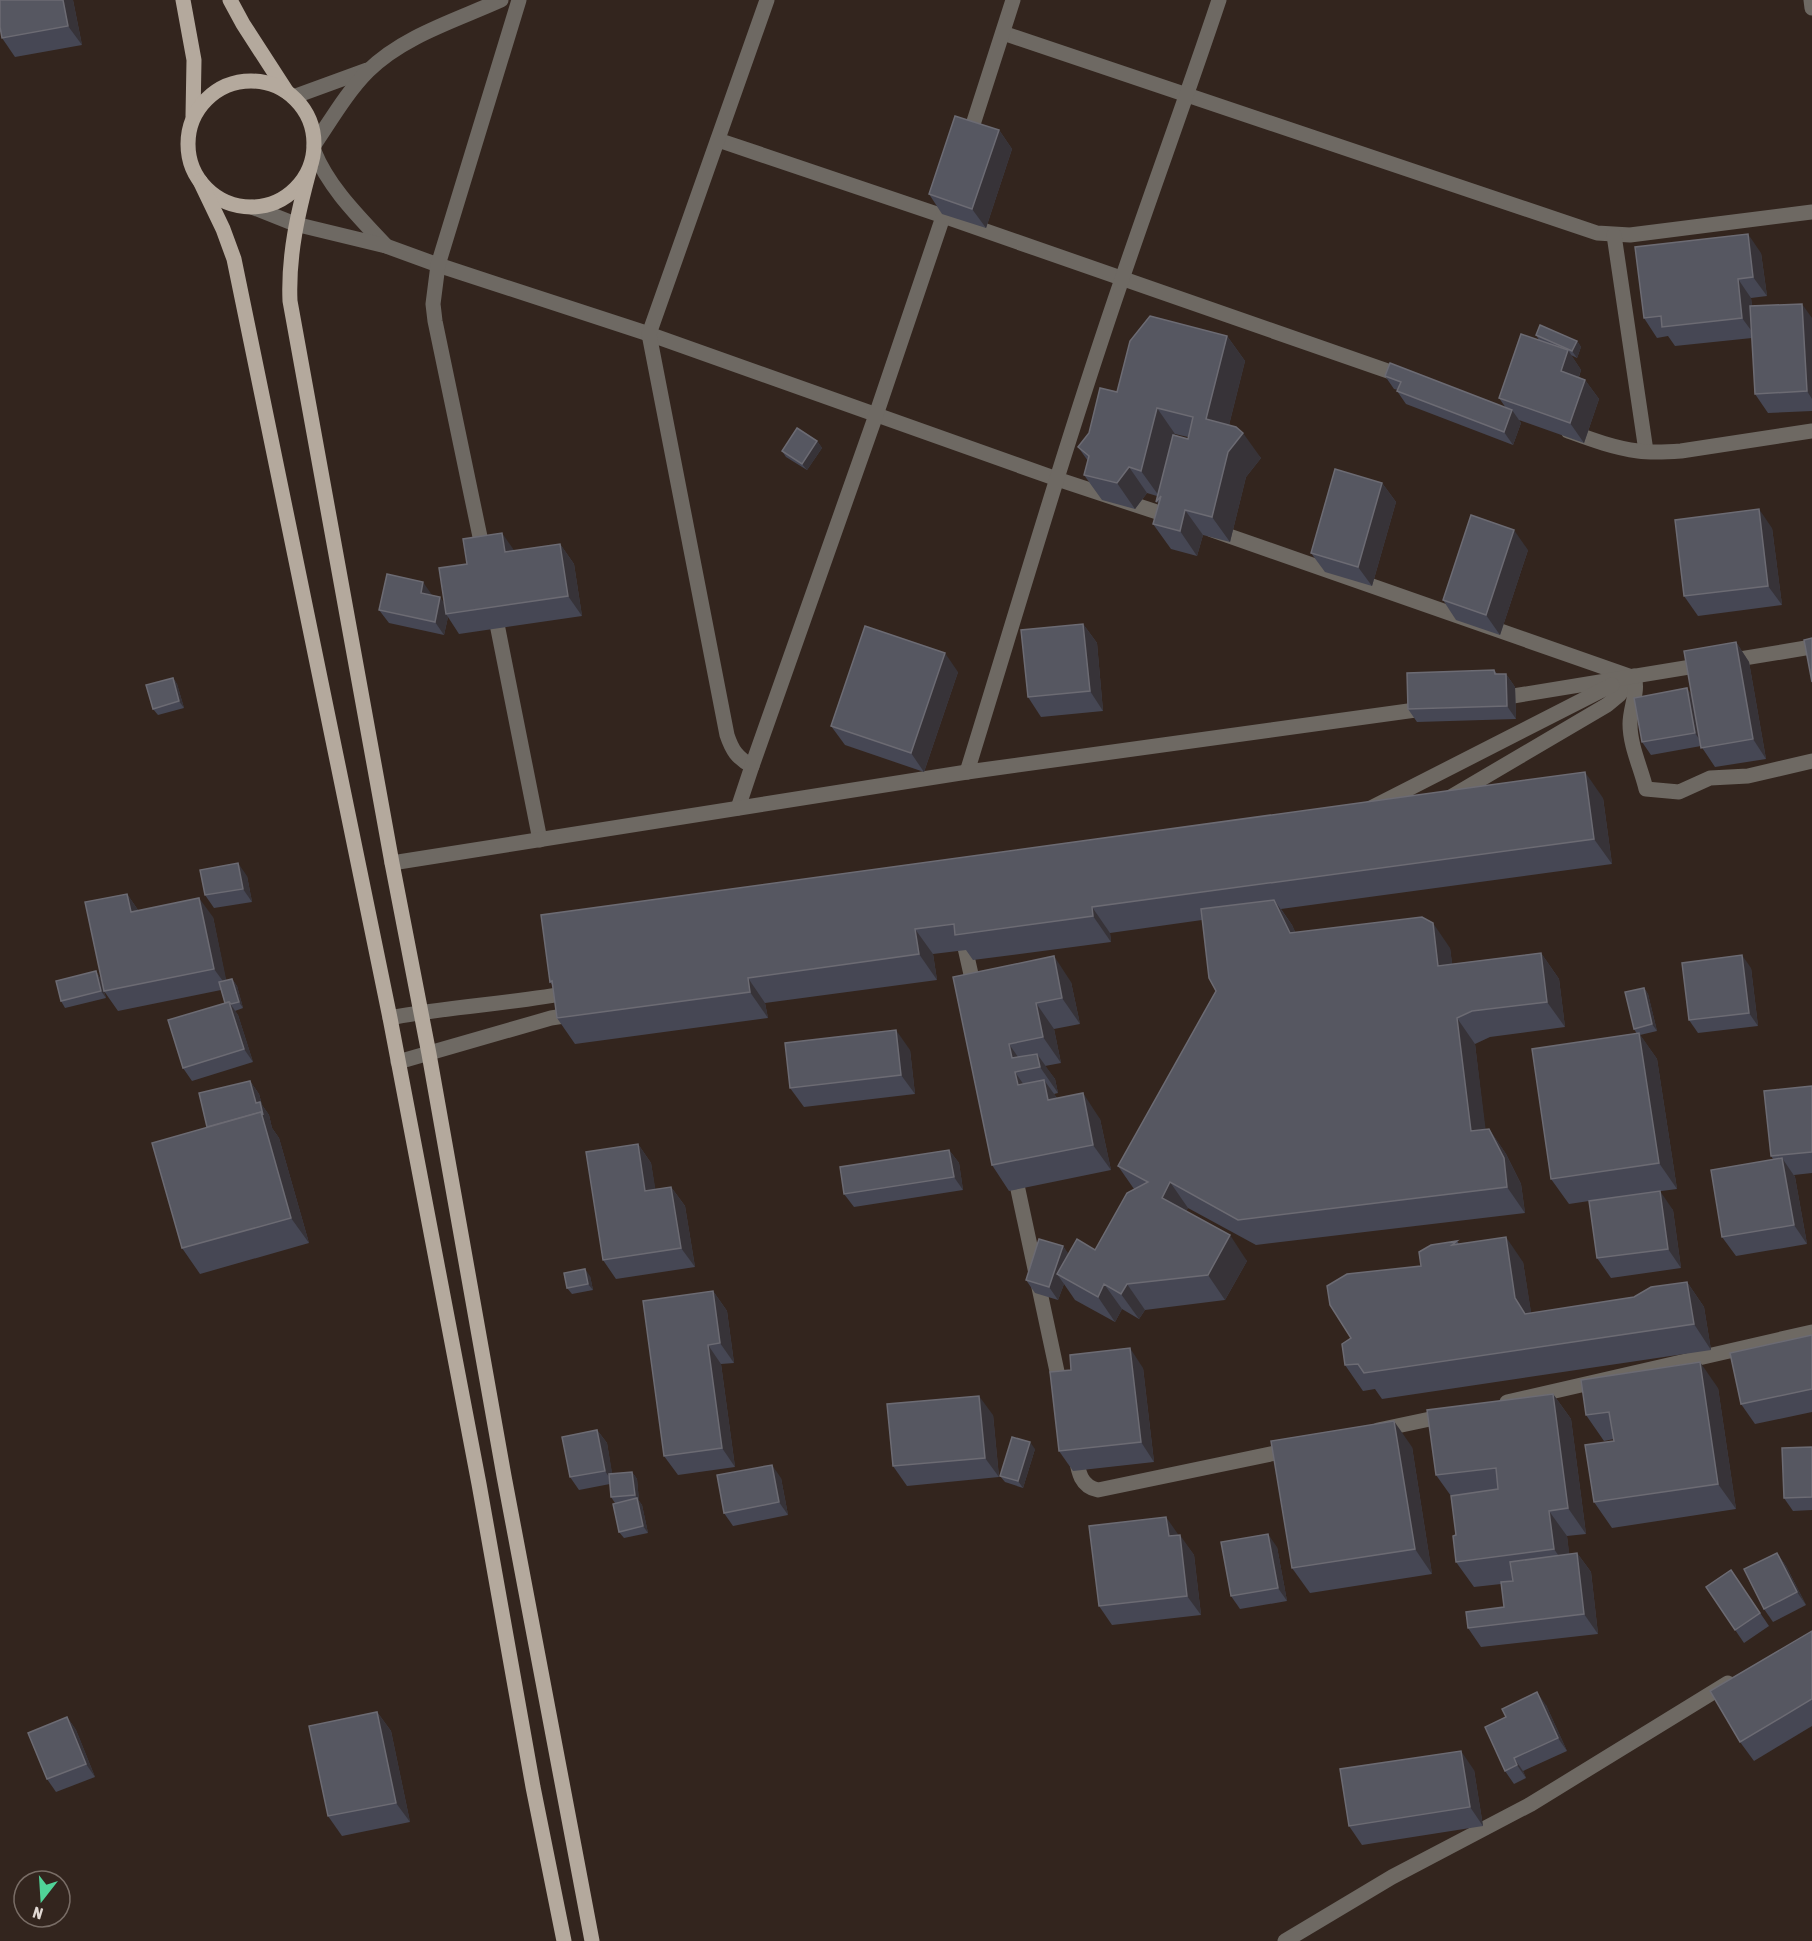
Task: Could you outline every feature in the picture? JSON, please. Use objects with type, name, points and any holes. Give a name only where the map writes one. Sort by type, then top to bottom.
[{"type":"main road","points":[[183,0],[194,60],[194,99],[188,152],[192,167],[223,229],[234,259],[390,1018],[479,1484],[533,1787],[564,1941]]},
{"type":"main road","points":[[230,0],[243,24],[290,95],[303,109],[313,132],[314,148],[295,224],[290,301],[392,863],[422,1012],[504,1476],[592,1941]]},
{"type":"main road","points":[[192,120],[210,96],[236,83],[252,81],[267,83],[290,95]]},
{"type":"main road","points":[[200,181],[211,193],[226,202],[242,207],[252,207],[275,203],[290,194],[301,183],[310,168]]},
{"type":"street","points":[[386,246],[348,204],[320,164],[314,148],[344,100],[370,69],[386,56],[421,35],[501,0]]},
{"type":"street","points":[[488,576],[433,304],[438,265],[519,0]]},
{"type":"street","points":[[752,766],[743,761],[732,749],[727,735],[649,334],[767,0]]},
{"type":"street","points":[[964,153],[1013,0]]},
{"type":"street","points":[[967,772],[1057,479],[1122,279],[1219,0]]},
{"type":"street","points":[[1811,0],[1812,8]]},
{"type":"street","points":[[1002,33],[1596,233],[1630,236],[1812,212]]},
{"type":"street","points":[[290,95],[370,69]]},
{"type":"street","points":[[718,141],[943,216],[1420,382]]},
{"type":"street","points":[[738,808],[950,197]]},
{"type":"street","points":[[252,207],[295,224],[386,246],[649,334],[1057,479],[1196,525],[1631,677],[1637,684],[1630,723],[1633,746],[1646,789],[1679,792],[1710,778],[1748,776],[1812,761]]},
{"type":"street","points":[[1614,236],[1646,451]]},
{"type":"street","points":[[1552,426],[1607,444],[1638,451],[1681,452],[1812,431]]},
{"type":"street","points":[[492,598],[540,840]]},
{"type":"street","points":[[1475,702],[1812,647]]},
{"type":"street","points":[[1433,808],[1607,705],[1619,695],[1631,677]]},
{"type":"street","points":[[1359,814],[1631,677]]},
{"type":"street","points":[[392,863],[967,772],[1439,706]]},
{"type":"street","points":[[957,910],[977,1002]]},
{"type":"street","points":[[390,1018],[523,1000],[589,988]]},
{"type":"street","points":[[398,1062],[551,1018],[597,1010]]},
{"type":"street","points":[[1009,1151],[1064,1404]]},
{"type":"street","points":[[1496,1404],[1812,1332]]},
{"type":"street","points":[[1358,1435],[1462,1412]]},
{"type":"street","points":[[1072,1438],[1081,1480],[1089,1488],[1098,1490],[1300,1448]]},
{"type":"street","points":[[1285,1941],[1392,1877],[1532,1804],[1736,1678]]},
{"type":"building","points":[[0,0],[63,0],[68,26],[2,38]]},
{"type":"building","points":[[955,116],[999,130],[972,209],[929,194]]},
{"type":"building","points":[[1748,234],[1753,277],[1738,279],[1742,318],[1662,327],[1661,316],[1644,318],[1635,247]]},
{"type":"building","points":[[1802,304],[1807,391],[1755,394],[1750,306]]},
{"type":"building","points":[[1150,316],[1227,336],[1206,419],[1236,427],[1243,433],[1228,452],[1212,517],[1185,510],[1180,531],[1153,524],[1161,496],[1156,502],[1173,435],[1188,439],[1193,417],[1157,408],[1141,471],[1129,467],[1117,483],[1084,475],[1089,456],[1078,447],[1089,433],[1100,388],[1117,392],[1130,341]]},
{"type":"building","points":[[1540,325],[1577,341],[1572,351],[1536,335]]},
{"type":"building","points":[[1521,334],[1568,350],[1561,371],[1585,380],[1570,423],[1499,398]]},
{"type":"building","points":[[1390,363],[1512,410],[1504,432],[1397,391],[1401,382],[1385,376]]},
{"type":"building","points":[[797,428],[817,441],[802,464],[782,451]]},
{"type":"building","points":[[1335,469],[1382,483],[1358,567],[1311,553]]},
{"type":"building","points":[[1759,509],[1768,586],[1684,596],[1675,520]]},
{"type":"building","points":[[1471,515],[1514,530],[1486,615],[1443,600]]},
{"type":"building","points":[[502,533],[505,552],[560,544],[568,596],[446,614],[439,568],[467,564],[463,539]]},
{"type":"building","points":[[387,574],[423,582],[421,593],[440,597],[435,622],[379,610]]},
{"type":"building","points":[[1083,624],[1090,691],[1028,697],[1021,630]]},
{"type":"building","points":[[865,626],[945,653],[911,753],[831,726]]},
{"type":"building","points":[[1812,638],[1812,682],[1804,640]]},
{"type":"building","points":[[1736,642],[1753,739],[1701,748],[1684,651]]},
{"type":"building","points":[[1494,670],[1495,674],[1506,674],[1507,706],[1408,709],[1407,673]]},
{"type":"building","points":[[173,678],[179,701],[153,709],[146,685]]},
{"type":"building","points":[[1687,688],[1695,733],[1642,742],[1634,698]]},
{"type":"building","points":[[1585,772],[1594,839],[1092,907],[1093,916],[955,935],[954,924],[915,929],[919,954],[748,978],[750,992],[557,1018],[541,915]]},
{"type":"building","points":[[238,863],[243,889],[205,895],[200,870]]},
{"type":"building","points":[[127,894],[131,912],[199,898],[214,969],[104,991],[85,902]]},
{"type":"building","points":[[1274,900],[1290,933],[1422,917],[1433,923],[1438,966],[1541,953],[1547,1002],[1472,1011],[1457,1018],[1471,1131],[1489,1129],[1504,1158],[1507,1187],[1238,1220],[1170,1182],[1162,1198],[1230,1235],[1208,1275],[1127,1284],[1121,1294],[1104,1284],[1098,1297],[1057,1274],[1077,1239],[1095,1250],[1127,1193],[1148,1182],[1118,1166],[1216,991],[1209,978],[1201,909]]},
{"type":"building","points":[[1742,955],[1749,1013],[1689,1020],[1682,963]]},
{"type":"building","points":[[1054,956],[1062,998],[1036,1003],[1043,1037],[1009,1044],[1012,1058],[1037,1054],[1040,1067],[1015,1072],[1018,1085],[1044,1080],[1048,1100],[1083,1093],[1093,1145],[992,1165],[953,977]]},
{"type":"building","points":[[96,971],[101,991],[61,1001],[56,981]]},
{"type":"building","points":[[232,979],[239,1002],[231,1004],[225,1003],[219,982]]},
{"type":"building","points":[[1644,988],[1652,1024],[1634,1029],[1625,992]]},
{"type":"building","points":[[229,1002],[244,1049],[183,1068],[168,1020]]},
{"type":"building","points":[[896,1030],[901,1075],[790,1088],[785,1043]]},
{"type":"building","points":[[1639,1033],[1659,1163],[1551,1179],[1532,1049]]},
{"type":"building","points":[[250,1081],[256,1103],[260,1102],[263,1115],[261,1112],[207,1127],[199,1093]]},
{"type":"building","points":[[1812,1086],[1812,1152],[1771,1156],[1764,1091]]},
{"type":"building","points":[[261,1112],[291,1218],[182,1248],[152,1143]]},
{"type":"building","points":[[638,1144],[645,1191],[671,1187],[681,1248],[603,1260],[586,1152]]},
{"type":"building","points":[[949,1150],[954,1177],[844,1194],[840,1167]]},
{"type":"building","points":[[1782,1158],[1794,1225],[1722,1237],[1711,1170]]},
{"type":"building","points":[[1660,1191],[1668,1249],[1597,1258],[1589,1201]]},
{"type":"building","points":[[1506,1237],[1515,1298],[1525,1314],[1634,1297],[1651,1287],[1687,1282],[1694,1324],[1364,1373],[1358,1364],[1345,1365],[1342,1344],[1351,1338],[1330,1305],[1327,1286],[1347,1274],[1421,1266],[1419,1252],[1431,1245],[1457,1241],[1452,1245]]},
{"type":"building","points":[[1039,1239],[1063,1246],[1049,1287],[1026,1280]]},
{"type":"building","points":[[585,1269],[588,1284],[567,1288],[564,1273]]},
{"type":"building","points":[[713,1291],[720,1343],[708,1345],[722,1448],[664,1456],[643,1301]]},
{"type":"building","points":[[1812,1335],[1812,1389],[1741,1404],[1730,1353]]},
{"type":"building","points":[[1130,1348],[1141,1442],[1059,1451],[1050,1372],[1071,1370],[1070,1355]]},
{"type":"building","points":[[1700,1362],[1718,1484],[1594,1502],[1585,1445],[1614,1441],[1609,1412],[1586,1415],[1581,1380]]},
{"type":"building","points":[[1553,1394],[1568,1508],[1549,1511],[1554,1549],[1456,1562],[1453,1536],[1456,1535],[1451,1496],[1498,1489],[1496,1468],[1436,1475],[1427,1410]]},
{"type":"building","points":[[979,1396],[985,1458],[893,1466],[887,1404]]},
{"type":"building","points":[[1394,1421],[1415,1549],[1292,1568],[1271,1441]]},
{"type":"building","points":[[597,1430],[605,1471],[570,1477],[562,1437]]},
{"type":"building","points":[[1012,1437],[1030,1442],[1018,1481],[1000,1476]]},
{"type":"building","points":[[1812,1447],[1812,1497],[1784,1498],[1782,1448]]},
{"type":"building","points":[[772,1465],[779,1502],[724,1513],[717,1475]]},
{"type":"building","points":[[632,1472],[635,1495],[611,1497],[609,1474]]},
{"type":"building","points":[[637,1498],[643,1526],[619,1532],[613,1504]]},
{"type":"building","points":[[1166,1517],[1169,1536],[1180,1535],[1187,1596],[1099,1606],[1089,1526]]},
{"type":"building","points":[[1268,1534],[1278,1588],[1231,1596],[1221,1542]]},
{"type":"building","points":[[1577,1553],[1584,1614],[1468,1628],[1466,1612],[1504,1607],[1501,1582],[1513,1581],[1510,1562]]},
{"type":"building","points":[[1777,1553],[1797,1592],[1764,1609],[1744,1569]]},
{"type":"building","points":[[1731,1570],[1760,1613],[1735,1630],[1706,1587]]},
{"type":"building","points":[[1812,1631],[1812,1699],[1740,1742],[1710,1691]]},
{"type":"building","points":[[1537,1692],[1558,1738],[1514,1758],[1517,1765],[1505,1771],[1485,1727],[1506,1717],[1502,1709]]},
{"type":"building","points":[[377,1712],[396,1803],[328,1816],[309,1726]]},
{"type":"building","points":[[67,1717],[86,1764],[47,1779],[28,1733]]},
{"type":"building","points":[[1461,1751],[1470,1807],[1349,1826],[1340,1769]]}]
